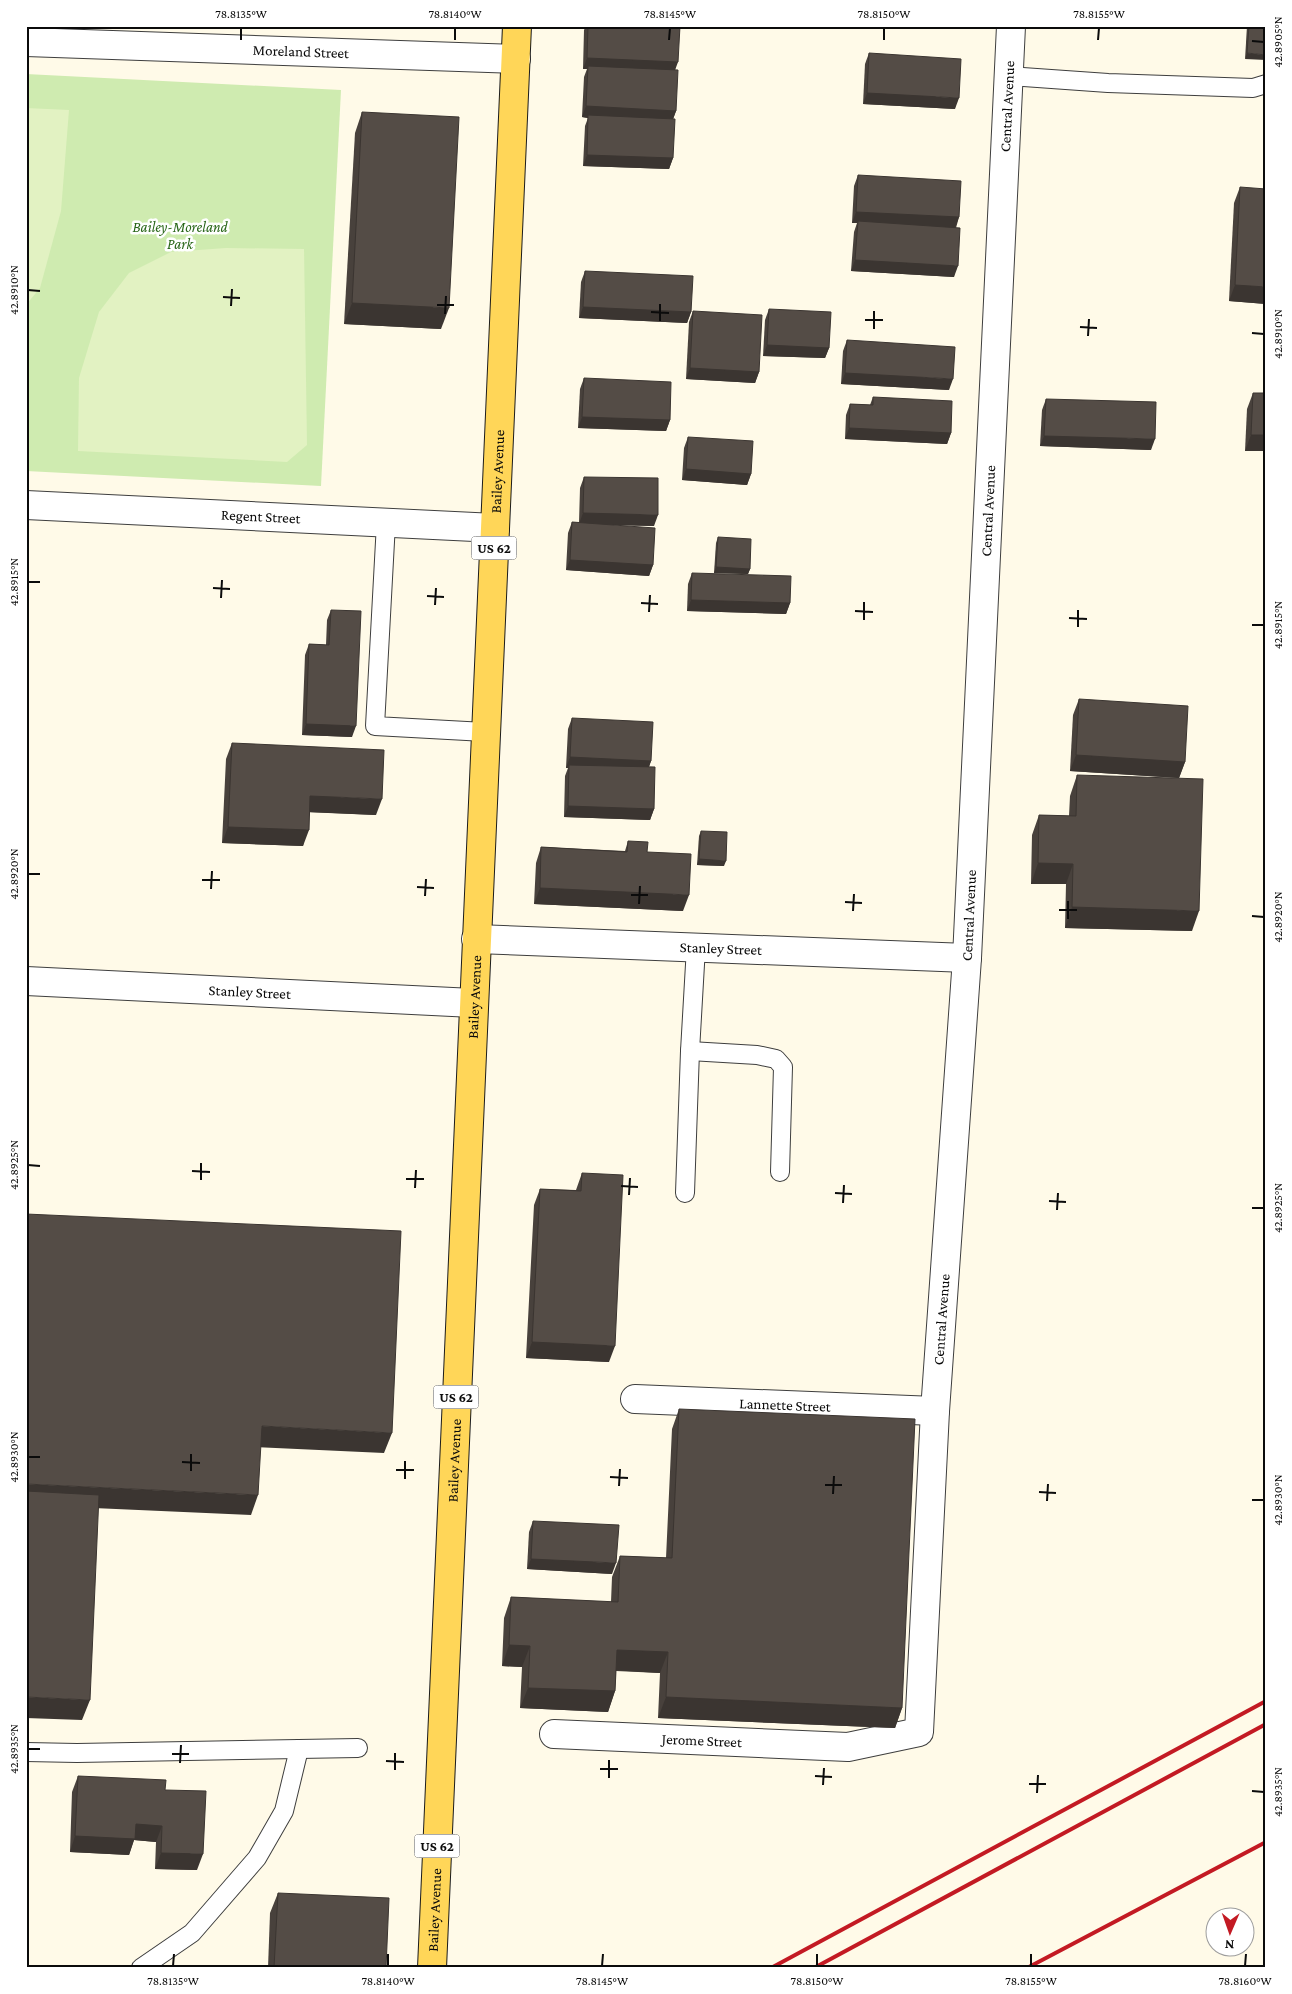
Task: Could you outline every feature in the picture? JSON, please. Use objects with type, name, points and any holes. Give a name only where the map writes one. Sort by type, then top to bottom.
[{"type":"main road","name":"Bailey Avenue","points":[[432,1968],[517,26]]},
{"type":"street","name":"Central Avenue","points":[[848,1747],[919,1732],[935,1411],[967,958],[1011,26]]},
{"type":"street","name":"Moreland Street","points":[[26,42],[516,59]]},
{"type":"street","name":"Regent Street","points":[[26,505],[494,528]]},
{"type":"street","name":"Stanley Street","points":[[476,939],[967,958]]},
{"type":"street","name":"Stanley Street","points":[[26,982],[473,1003]]},
{"type":"street","name":"Lannette Street","points":[[635,1399],[935,1411]]},
{"type":"street","name":"Jerome Street","points":[[554,1734],[848,1747]]},
{"type":"lane","points":[[1009,76],[1108,83],[1243,88],[1253,88],[1266,84]]},
{"type":"lane","points":[[386,523],[375,726],[485,732]]},
{"type":"lane","points":[[685,1193],[696,947]]},
{"type":"lane","points":[[690,1051],[776,1059],[783,1067],[780,1172]]},
{"type":"lane","points":[[26,1752],[77,1753],[358,1748]]},
{"type":"lane","points":[[141,1968],[192,1933],[257,1858],[284,1811],[299,1749]]},
{"type":"green space","name":"Bailey-Moreland Park","points":[[26,74],[341,90],[321,486],[26,471]]},
{"type":"green space","points":[[26,108],[69,110],[61,211],[40,288],[26,305]]},
{"type":"green space","points":[[226,248],[304,249],[307,445],[287,462],[78,451],[79,378],[99,312],[129,273],[171,252]]},
{"type":"building","points":[[588,26],[680,26],[678,62],[587,58]]},
{"type":"building","points":[[1249,26],[1266,26],[1266,55],[1247,53]]},
{"type":"building","points":[[869,53],[961,59],[959,98],[867,93]]},
{"type":"building","points":[[588,66],[678,70],[676,111],[586,106]]},
{"type":"building","points":[[362,112],[459,117],[449,308],[352,303]]},
{"type":"building","points":[[588,115],[675,119],[673,158],[587,155]]},
{"type":"building","points":[[858,175],[961,181],[959,217],[856,212]]},
{"type":"building","points":[[1240,187],[1266,189],[1266,287],[1235,285]]},
{"type":"building","points":[[858,221],[960,228],[958,266],[855,260]]},
{"type":"building","points":[[585,271],[693,276],[691,312],[583,307]]},
{"type":"building","points":[[769,309],[831,312],[829,348],[767,345]]},
{"type":"building","points":[[693,311],[762,315],[759,372],[690,368]]},
{"type":"building","points":[[847,340],[955,347],[953,379],[845,373]]},
{"type":"building","points":[[584,378],[671,382],[670,420],[582,417]]},
{"type":"building","points":[[1253,393],[1266,393],[1266,435],[1251,435]]},
{"type":"building","points":[[873,397],[952,401],[951,433],[849,428],[850,404],[873,405]]},
{"type":"building","points":[[1046,399],[1156,402],[1155,439],[1044,436]]},
{"type":"building","points":[[688,437],[753,441],[751,474],[686,469]]},
{"type":"building","points":[[584,477],[658,478],[658,515],[583,513]]},
{"type":"building","points":[[572,522],[655,528],[653,565],[570,560]]},
{"type":"building","points":[[718,537],[751,539],[750,569],[716,567]]},
{"type":"building","points":[[692,573],[791,576],[790,603],[691,600]]},
{"type":"building","points":[[331,610],[361,611],[356,726],[306,724],[309,644],[329,645]]},
{"type":"building","points":[[1079,699],[1188,706],[1185,762],[1076,755]]},
{"type":"building","points":[[572,718],[653,722],[651,761],[570,757]]},
{"type":"building","points":[[232,743],[384,750],[382,799],[310,796],[309,830],[228,827]]},
{"type":"building","points":[[569,765],[655,767],[654,809],[568,806]]},
{"type":"building","points":[[1077,775],[1203,779],[1199,911],[1072,907],[1073,864],[1038,863],[1039,815],[1076,816]]},
{"type":"building","points":[[701,831],[727,832],[726,861],[699,859]]},
{"type":"building","points":[[628,841],[648,842],[647,852],[691,854],[689,895],[540,888],[541,847],[627,852]]},
{"type":"building","points":[[582,1173],[623,1175],[615,1346],[532,1342],[540,1189],[581,1191]]},
{"type":"building","points":[[26,1214],[401,1231],[392,1433],[262,1426],[258,1495],[26,1484]]},
{"type":"building","points":[[679,1409],[915,1419],[902,1708],[666,1697],[668,1652],[617,1650],[615,1691],[528,1688],[530,1646],[509,1645],[511,1597],[618,1602],[620,1556],[672,1558]]},
{"type":"building","points":[[26,1491],[99,1495],[90,1700],[26,1697]]},
{"type":"building","points":[[533,1521],[619,1525],[616,1563],[531,1559]]},
{"type":"building","points":[[78,1776],[166,1780],[165,1790],[206,1791],[203,1854],[161,1853],[162,1826],[136,1824],[135,1839],[75,1836]]},
{"type":"building","points":[[278,1893],[389,1898],[386,1968],[274,1968]]},
{"type":"railway","points":[[771,1968],[1266,1701]]},
{"type":"railway","points":[[814,1968],[1266,1724]]},
{"type":"railway","points":[[1027,1968],[1266,1842]]}]
